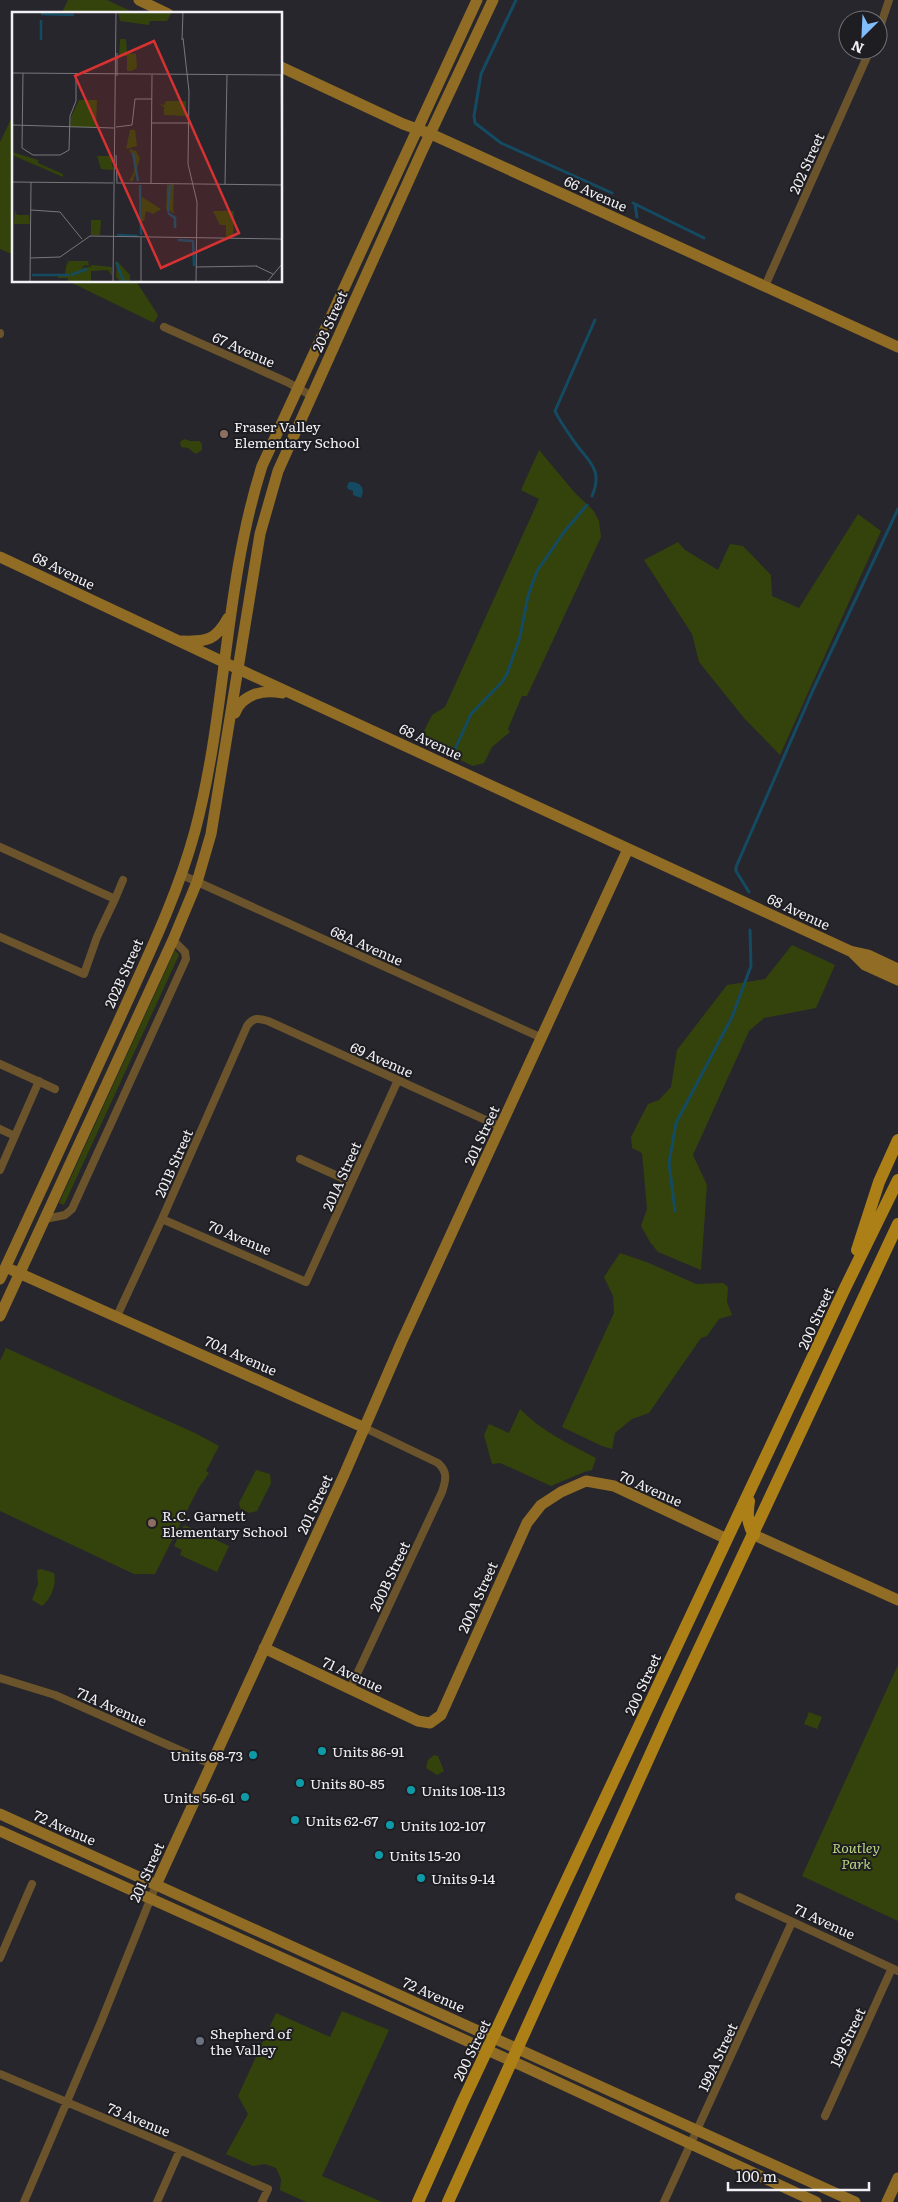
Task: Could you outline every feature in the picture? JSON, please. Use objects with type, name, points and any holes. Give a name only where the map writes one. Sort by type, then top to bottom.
[{"type":"main road","points":[[139,0],[164,12]]},
{"type":"main road","name":"203 Street","points":[[224,662],[244,531],[254,493],[273,440],[477,0]]},
{"type":"main road","name":"203 Street","points":[[239,670],[256,560],[270,498],[288,446],[493,0]]},
{"type":"main road","name":"66 Avenue","points":[[282,66],[898,347]]},
{"type":"main road","name":"68 Avenue","points":[[0,557],[239,670],[850,951],[868,956],[898,969]]},
{"type":"main road","points":[[177,640],[199,642],[212,638],[218,633],[230,614]]},
{"type":"main road","name":"202B Street","points":[[0,1279],[3,1266],[139,974],[182,876],[200,806],[224,662]]},
{"type":"main road","points":[[0,1316],[173,940],[197,882],[215,818],[239,670]]},
{"type":"main road","points":[[230,727],[237,708],[244,698],[264,692],[278,692],[298,697]]},
{"type":"main road","name":"201 Street","points":[[156,1885],[365,1428],[386,1376],[628,849]]},
{"type":"main road","name":"68 Avenue","points":[[850,951],[865,965],[898,980]]},
{"type":"main road","points":[[846,1286],[879,1182],[898,1140]]},
{"type":"main road","name":"200 Street","points":[[418,2202],[487,2050],[846,1286],[898,1180]]},
{"type":"main road","points":[[448,2202],[670,1711],[898,1224]]},
{"type":"main road","points":[[3,1266],[19,1273]]},
{"type":"main road","name":"70A Avenue","points":[[19,1273],[365,1428]]},
{"type":"main road","name":"70 Avenue","points":[[561,1492],[586,1481],[614,1486],[727,1540]]},
{"type":"main road","points":[[750,1491],[747,1514],[749,1526],[754,1535],[898,1600]]},
{"type":"main road","name":"200A Street","points":[[430,1723],[441,1715],[527,1523],[541,1505],[561,1492]]},
{"type":"main road","name":"71 Avenue","points":[[264,1648],[418,1721],[430,1723]]},
{"type":"main road","name":"72 Avenue","points":[[0,1814],[698,2129],[855,2202]]},
{"type":"main road","points":[[0,1831],[487,2050],[816,2202]]},
{"type":"main road","points":[[887,2202],[898,2178]]},
{"type":"street","points":[[894,0],[898,2]]},
{"type":"street","name":"202 Street","points":[[765,286],[866,60]]},
{"type":"street","name":"67 Avenue","points":[[164,327],[297,387],[312,396]]},
{"type":"street","points":[[0,847],[115,899]]},
{"type":"street","name":"68A Avenue","points":[[182,876],[542,1038]]},
{"type":"street","points":[[0,937],[84,974],[123,880]]},
{"type":"street","points":[[45,1219],[65,1215],[72,1209],[186,959],[185,952],[173,940]]},
{"type":"street","name":"69 Avenue","points":[[252,1020],[256,1018],[268,1021],[501,1127]]},
{"type":"street","name":"201B Street","points":[[117,1316],[247,1026],[252,1020]]},
{"type":"street","points":[[0,1064],[55,1088]]},
{"type":"street","name":"201A Street","points":[[306,1282],[398,1080]]},
{"type":"street","points":[[0,1170],[38,1081]]},
{"type":"street","points":[[0,1129],[15,1136]]},
{"type":"street","points":[[300,1159],[351,1182]]},
{"type":"street","name":"70 Avenue","points":[[162,1219],[306,1282]]},
{"type":"street","name":"70A Avenue","points":[[365,1428],[431,1459],[442,1467],[445,1472]]},
{"type":"street","name":"200B Street","points":[[350,1689],[442,1492],[446,1477],[445,1472]]},
{"type":"street","name":"71A Avenue","points":[[0,1678],[55,1694],[211,1764]]},
{"type":"street","points":[[0,1958],[32,1884]]},
{"type":"street","name":"201 Street","points":[[24,2202],[65,2102],[101,2022],[156,1885]]},
{"type":"street","name":"71 Avenue","points":[[739,1897],[895,1970]]},
{"type":"street","name":"199A Street","points":[[664,2202],[792,1922]]},
{"type":"street","name":"199 Street","points":[[825,2116],[895,1970]]},
{"type":"street","name":"73 Avenue","points":[[0,2074],[268,2189],[262,2202]]},
{"type":"street","points":[[157,2202],[180,2150]]},
{"type":"green space","points":[[68,0],[107,0],[133,12],[62,12]]},
{"type":"green space","points":[[12,117],[12,254],[0,249],[0,142]]},
{"type":"green space","points":[[70,282],[137,282],[158,315],[154,323]]},
{"type":"green space","points":[[184,439],[199,441],[202,444],[202,450],[196,454],[188,448],[181,447],[180,442]]},
{"type":"green space","points":[[539,450],[575,493],[593,510],[599,521],[601,537],[527,696],[522,696],[508,729],[510,732],[492,747],[484,763],[473,766],[419,741],[432,715],[445,707],[539,499],[521,490]]},
{"type":"green space","points":[[858,514],[881,531],[780,755],[744,718],[699,662],[692,634],[644,560],[678,542],[685,550],[718,570],[730,544],[743,546],[771,575],[772,596],[799,608]]},
{"type":"green space","points":[[792,945],[835,965],[816,1008],[764,1018],[749,1031],[693,1155],[707,1185],[701,1270],[658,1252],[641,1226],[647,1209],[642,1153],[632,1148],[631,1137],[648,1104],[659,1100],[671,1087],[677,1050],[727,985],[765,979]]},
{"type":"green space","points":[[175,950],[179,955],[64,1205],[59,1203]]},
{"type":"green space","points":[[620,1253],[649,1263],[696,1284],[723,1283],[728,1287],[727,1302],[732,1315],[719,1319],[707,1336],[701,1338],[649,1413],[632,1419],[615,1433],[612,1449],[562,1427],[614,1313],[613,1296],[604,1277]]},
{"type":"green space","points":[[6,1348],[195,1433],[219,1446],[206,1471],[209,1473],[198,1489],[155,1574],[134,1574],[0,1511],[0,1361]]},
{"type":"green space","points":[[520,1409],[546,1430],[596,1458],[592,1470],[551,1486],[500,1463],[492,1464],[484,1435],[489,1424],[509,1433]]},
{"type":"green space","points":[[256,1470],[270,1474],[271,1483],[257,1511],[249,1513],[240,1508],[239,1503]]},
{"type":"green space","points":[[184,1525],[229,1546],[217,1572],[180,1555],[182,1550],[174,1546]]},
{"type":"green space","points":[[41,1569],[54,1573],[55,1577],[52,1591],[42,1606],[32,1600],[38,1584],[37,1570]]},
{"type":"green space","name":"Routley Park","points":[[898,1665],[898,1921],[802,1876]]},
{"type":"green space","points":[[809,1712],[822,1717],[817,1729],[804,1724]]},
{"type":"green space","points":[[434,1755],[438,1756],[444,1771],[437,1775],[426,1768],[428,1760]]},
{"type":"green space","points":[[342,2011],[389,2030],[322,2176],[382,2202],[306,2202],[280,2190],[281,2179],[276,2168],[265,2164],[253,2166],[226,2154],[248,2114],[238,2096],[276,2013],[330,2037]]},
{"type":"water","points":[[349,482],[361,486],[363,491],[361,498],[353,495],[353,491],[348,489]]},
{"type":"waterway","points":[[516,0],[481,74],[474,116],[475,123],[501,143],[612,193]]},
{"type":"waterway","points":[[633,203],[704,238]]},
{"type":"waterway","points":[[635,204],[637,217]]},
{"type":"waterway","points":[[592,496],[596,480],[593,467],[555,411],[595,320]]},
{"type":"waterway","points":[[455,749],[471,714],[502,682],[507,674],[520,637],[528,596],[537,571],[564,532],[587,505]]},
{"type":"waterway","points":[[749,892],[736,871],[736,867],[813,690],[898,509]]},
{"type":"waterway","points":[[675,1211],[669,1163],[676,1123],[732,1017],[751,966],[750,930]]},
{"type":"place","name":"Fraser Valley Elementary School","points":[[224,434]]},
{"type":"place","name":"R.C. Garnett Elementary School","points":[[152,1523]]},
{"type":"place","name":"Units 86-91","points":[[322,1751]]},
{"type":"place","name":"Units 68-73","points":[[253,1755]]},
{"type":"place","name":"Units 80-85","points":[[300,1783]]},
{"type":"place","name":"Units 108-113","points":[[411,1790]]},
{"type":"place","name":"Units 56-61","points":[[245,1797]]},
{"type":"place","name":"Units 62-67","points":[[295,1820]]},
{"type":"place","name":"Units 102-107","points":[[390,1825]]},
{"type":"place","name":"Units 15-20","points":[[379,1855]]},
{"type":"place","name":"Units 9-14","points":[[421,1878]]},
{"type":"place","name":"Shepherd of the Valley","points":[[200,2041]]}]
